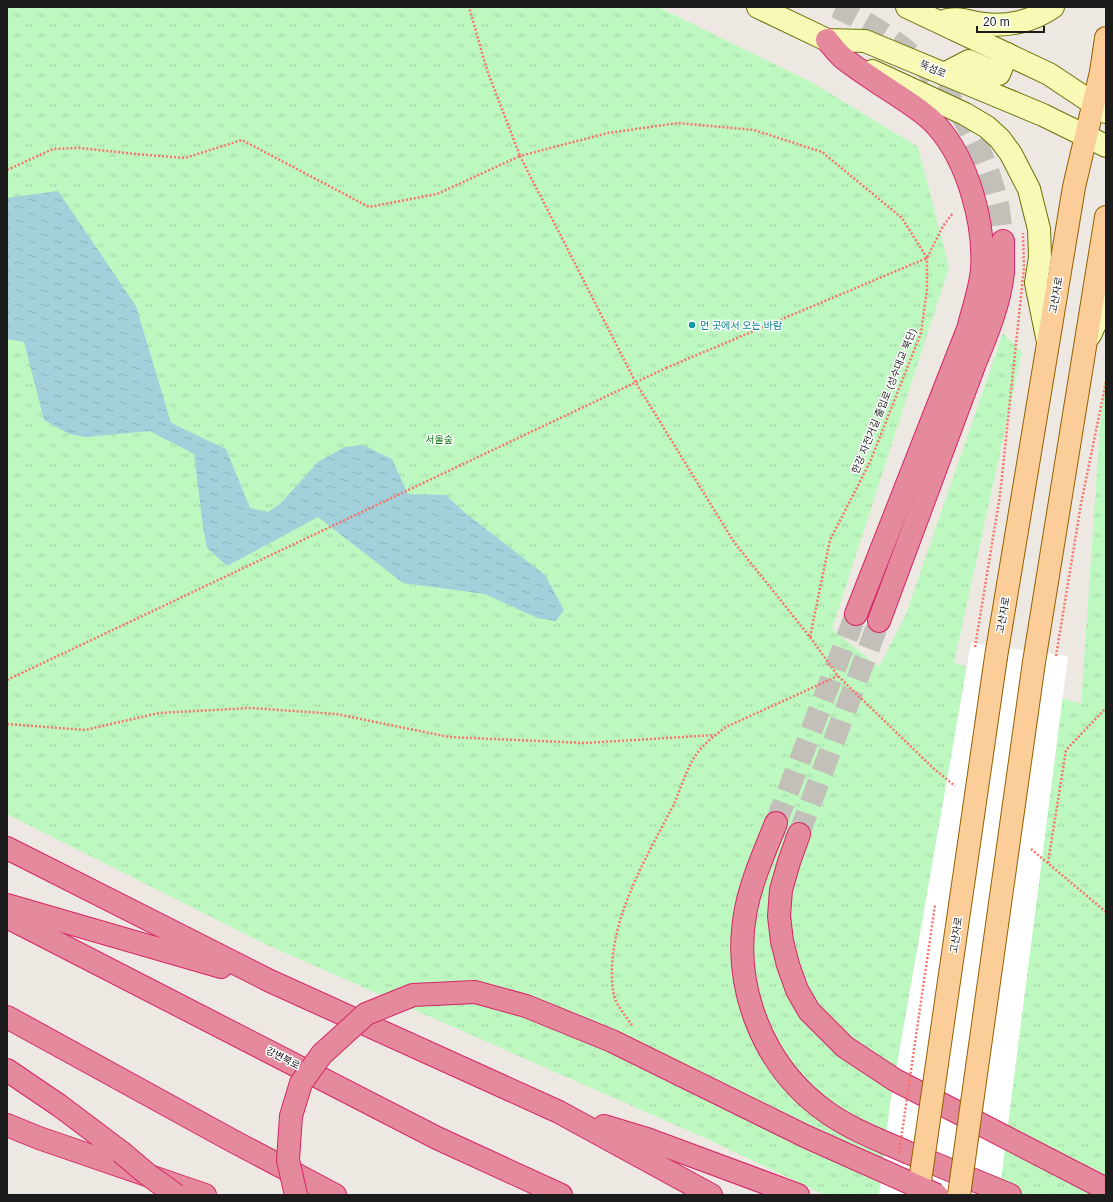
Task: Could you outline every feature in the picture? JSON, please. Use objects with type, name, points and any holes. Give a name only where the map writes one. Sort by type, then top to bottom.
[{"type":"highway","points":[[827,40],[842,57],[916,108],[936,126],[960,161],[974,195],[981,233],[982,269],[979,290],[968,329],[856,614]]},
{"type":"highway","points":[[878,621],[988,330],[998,296],[1002,272],[1003,241]]},
{"type":"highway","points":[[776,823],[751,888],[746,910],[743,941],[744,977],[750,1001],[756,1022],[765,1043],[773,1056],[792,1081],[808,1098],[829,1114],[884,1142],[1010,1195]]},
{"type":"highway","points":[[799,834],[781,890],[779,916],[782,941],[788,965],[797,990],[809,1011],[845,1047],[895,1080],[1106,1189]]},
{"type":"highway","points":[[7,848],[270,982],[559,1112],[711,1195]]},
{"type":"highway","points":[[7,906],[270,982]]},
{"type":"highway","name":"강변북로","points":[[7,917],[437,1138],[561,1195]]},
{"type":"highway","points":[[296,1195],[288,1160],[291,1116],[301,1083],[322,1054],[366,1014],[413,996],[475,992],[526,1006],[612,1041],[808,1138],[937,1195]]},
{"type":"highway","points":[[7,1017],[231,1140],[335,1195]]},
{"type":"highway","points":[[7,1070],[60,1106],[176,1195]]},
{"type":"highway","points":[[559,1112],[647,1140],[798,1195]]},
{"type":"highway","points":[[7,1125],[39,1138],[205,1195]]},
{"type":"main road","name":"뚝섬로","points":[[758,7],[827,40],[865,41],[1042,115],[1106,146]]},
{"type":"main road","points":[[907,7],[1049,74],[1100,109]]},
{"type":"main road","points":[[936,21],[958,18],[984,24],[1013,24],[1042,15],[1053,7]]},
{"type":"main road","name":"고산자로","points":[[918,1195],[996,657],[1074,187],[1086,135],[1100,109],[1106,38]]},
{"type":"main road","points":[[944,74],[969,61],[1000,74],[1007,54]]},
{"type":"main road","points":[[842,57],[965,114],[987,127],[1000,139],[1011,154],[1029,189],[1039,229],[1040,257],[1036,283],[1048,343]]},
{"type":"main road","points":[[959,1195],[1034,662],[1106,217]]},
{"type":"main road","points":[[1084,349],[1106,300]]},
{"type":"path","points":[[469,7],[488,70],[520,156],[636,383],[734,542],[810,636],[838,676],[932,767],[956,787]]},
{"type":"path","points":[[7,170],[53,149],[80,148],[185,158],[242,140],[369,207],[436,194],[520,156],[608,133],[678,123],[754,130],[822,152],[902,218],[927,258]]},
{"type":"path","points":[[7,680],[666,368],[927,258],[943,226],[957,208]]},
{"type":"path","name":"한강 자전거길 출입로 (성수대교 북단)","points":[[810,636],[830,540],[870,462],[920,333],[928,289],[927,258]]},
{"type":"path","points":[[636,1030],[620,1008],[613,992],[612,971],[614,944],[636,877],[674,803],[690,765],[701,747],[714,735],[838,676]]},
{"type":"path","points":[[7,724],[85,730],[160,714],[251,708],[336,714],[449,737],[586,743],[714,735]]},
{"type":"path","points":[[1048,863],[1066,750],[1106,708]]},
{"type":"path","points":[[1030,848],[1106,912]]},
{"type":"green space","name":"서울숲","points":[[7,7],[658,7],[811,82],[918,147],[949,267],[832,629],[879,667],[906,614],[1003,333],[1022,352],[954,663],[1081,704],[1101,413],[1106,371],[1106,1195],[825,1195],[705,1138],[265,944],[7,814]]},
{"type":"water","points":[[58,191],[136,306],[171,423],[226,449],[250,508],[268,512],[280,504],[318,462],[345,447],[363,445],[392,459],[408,494],[446,495],[464,512],[545,575],[564,610],[556,621],[537,618],[485,594],[403,583],[318,517],[227,566],[207,548],[194,454],[150,431],[86,437],[69,434],[44,420],[24,342],[7,339],[7,198]]},
{"type":"pier","points":[[971,643],[1068,656],[999,1195],[879,1195],[890,1104]]},
{"type":"tunnel","points":[[836,7],[863,21],[901,46],[924,67],[956,106],[974,137],[988,170],[998,204],[1003,241]]},
{"type":"tunnel","points":[[776,823],[856,614]]},
{"type":"tunnel","points":[[799,834],[879,621]]},
{"type":"place","name":"먼 곳에서 오는 바람","points":[[692,325]]}]
